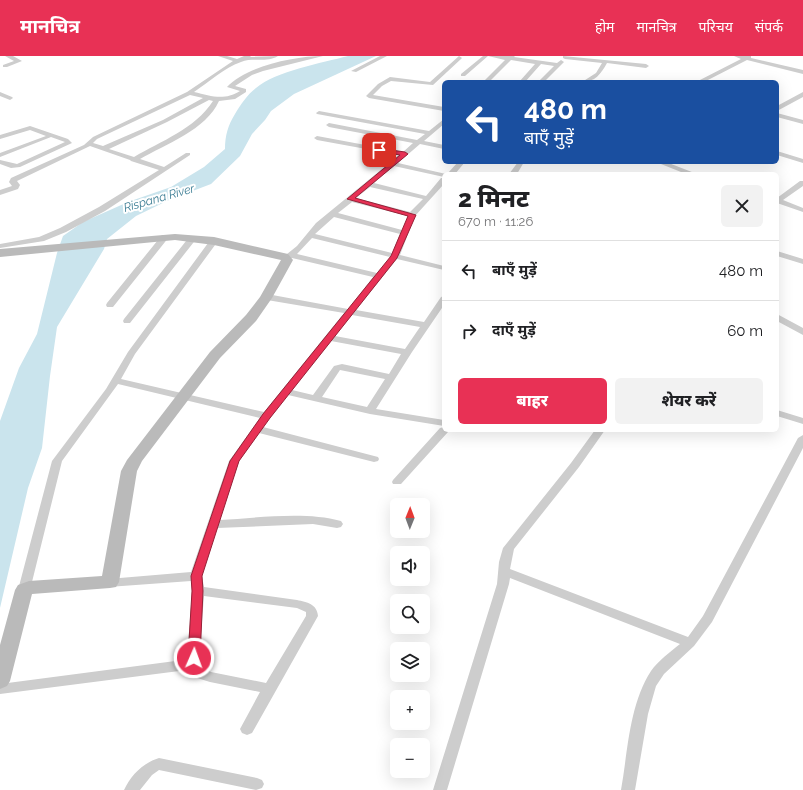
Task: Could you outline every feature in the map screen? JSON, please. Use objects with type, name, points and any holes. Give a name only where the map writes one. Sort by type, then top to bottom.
[{"type":"main road","points":[[0,253],[113,244],[165,237],[193,238],[214,241],[289,256],[267,297],[244,326],[215,355],[182,395],[146,444],[129,471],[110,580],[108,583],[29,587],[24,590],[0,681]]},
{"type":"street","points":[[5,66],[19,61],[8,56]]},
{"type":"street","points":[[221,56],[243,59],[274,57],[283,64]]},
{"type":"street","points":[[189,93],[212,98],[234,98],[244,91],[230,88],[240,79],[254,71],[320,56]]},
{"type":"street","points":[[354,71],[384,56]]},
{"type":"street","points":[[464,75],[486,56]]},
{"type":"street","points":[[491,56],[557,65]]},
{"type":"street","points":[[737,56],[749,57],[803,72]]},
{"type":"street","points":[[544,80],[566,57],[592,58],[646,66]]},
{"type":"street","points":[[702,80],[749,57]]},
{"type":"street","points":[[442,109],[369,96],[380,85],[390,79],[431,84],[459,58]]},
{"type":"street","points":[[488,80],[510,58]]},
{"type":"street","points":[[0,193],[16,186],[13,182],[14,180],[89,144],[95,138],[189,93],[216,74],[243,59]]},
{"type":"street","points":[[588,80],[598,74],[606,61]]},
{"type":"street","points":[[524,80],[539,63]]},
{"type":"street","points":[[0,94],[10,98]]},
{"type":"street","points":[[779,108],[803,94]]},
{"type":"street","points":[[103,150],[212,98]]},
{"type":"street","points":[[133,160],[200,121],[213,107],[216,101],[212,98]]},
{"type":"street","points":[[319,113],[431,133]]},
{"type":"street","points":[[779,116],[803,122]]},
{"type":"street","points":[[378,276],[289,256],[308,235],[332,214],[421,142],[442,123]]},
{"type":"street","points":[[329,125],[442,147]]},
{"type":"street","points":[[0,137],[30,128],[66,140],[69,143],[18,166],[11,166],[0,162]]},
{"type":"street","points":[[353,145],[368,132]]},
{"type":"street","points":[[0,155],[48,137]]},
{"type":"street","points":[[317,138],[405,154]]},
{"type":"street","points":[[89,144],[103,150],[164,169]]},
{"type":"street","points":[[0,246],[41,239],[58,232],[102,209],[188,154]]},
{"type":"street","points":[[779,154],[803,161]]},
{"type":"street","points":[[392,164],[442,175]]},
{"type":"street","points":[[452,172],[460,164]]},
{"type":"street","points":[[669,164],[688,172]]},
{"type":"street","points":[[0,688],[189,664],[193,661],[198,591],[196,576],[234,461],[266,416],[287,392],[395,256],[412,215],[442,182]]},
{"type":"street","points":[[779,200],[803,183]]},
{"type":"street","points":[[368,184],[427,198]]},
{"type":"street","points":[[350,199],[412,215]]},
{"type":"street","points":[[779,202],[803,210]]},
{"type":"street","points":[[332,214],[405,233]]},
{"type":"street","points":[[308,235],[442,268]]},
{"type":"street","points":[[110,305],[165,237]]},
{"type":"street","points":[[127,321],[193,238]]},
{"type":"street","points":[[24,590],[57,461],[116,381],[131,354],[214,241]]},
{"type":"street","points":[[779,254],[803,262]]},
{"type":"street","points":[[267,297],[426,325]]},
{"type":"street","points":[[370,411],[407,352],[426,325],[441,309]]},
{"type":"street","points":[[779,318],[803,332]]},
{"type":"street","points":[[330,338],[407,352]]},
{"type":"street","points":[[316,398],[337,368],[342,367],[390,377]]},
{"type":"street","points":[[116,381],[150,390],[182,395],[223,407],[266,416]]},
{"type":"street","points":[[287,392],[370,411],[442,423]]},
{"type":"street","points":[[779,414],[803,421]]},
{"type":"street","points":[[257,429],[374,459]]},
{"type":"street","points":[[397,482],[442,432]]},
{"type":"street","points":[[440,790],[503,584],[506,553],[575,465],[599,432]]},
{"type":"street","points":[[628,790],[644,700],[650,685],[657,673],[690,643],[708,619],[803,438]]},
{"type":"street","points":[[213,524],[313,520],[337,524]]},
{"type":"street","points":[[504,571],[690,643]]},
{"type":"street","points":[[108,583],[196,576]]},
{"type":"street","points":[[198,591],[297,604],[310,608],[312,616],[247,729]]},
{"type":"street","points":[[189,664],[202,674],[210,677],[269,689]]},
{"type":"street","points":[[131,790],[147,770],[159,764],[258,784]]},
{"type":"water","name":"Rispana River","points":[[348,56],[376,56],[294,94],[271,111],[252,134],[240,156],[211,184],[169,200],[136,216],[107,239],[104,249],[57,327],[42,448],[28,488],[0,608],[0,421],[19,368],[37,334],[57,253],[63,236],[83,222],[128,202],[171,187],[204,167],[225,149],[227,131],[230,122],[242,103],[256,88],[265,82],[287,72]]},
{"type":"route","points":[[194,658],[195,614],[198,591],[196,576],[234,461],[266,416],[287,392],[395,256],[412,215],[350,199],[405,154],[379,150]]}]
